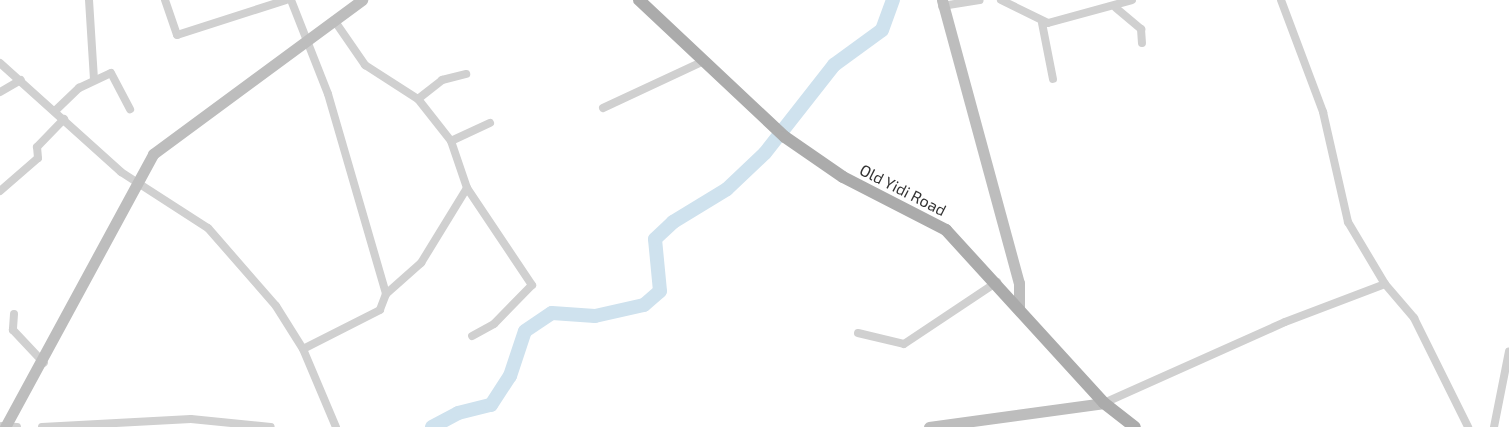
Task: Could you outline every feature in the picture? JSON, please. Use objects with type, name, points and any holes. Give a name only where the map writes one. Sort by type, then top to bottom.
[{"type":"main road","name":"Old Yidi Road","points":[[639,0],[780,133],[843,177],[946,230],[997,282],[1104,403],[1135,427]]},
{"type":"street","points":[[89,0],[94,80]]},
{"type":"street","points":[[165,0],[177,35],[286,0]]},
{"type":"street","points":[[291,0],[308,38],[386,294]]},
{"type":"street","points":[[7,426],[44,363],[135,179],[165,142],[362,0]]},
{"type":"street","points":[[980,0],[942,3],[1016,274],[1019,308]]},
{"type":"street","points":[[1001,0],[1042,23],[1116,8],[1132,0]]},
{"type":"street","points":[[1281,0],[1323,112],[1348,222],[1385,284],[1414,318],[1468,427]]},
{"type":"street","points":[[1116,8],[1141,29],[1142,43]]},
{"type":"street","points":[[334,20],[365,65],[418,99],[451,141],[467,188],[532,285],[494,324],[472,336]]},
{"type":"street","points":[[1042,23],[1053,78]]},
{"type":"street","points":[[603,108],[704,61]]},
{"type":"street","points":[[0,63],[135,179],[208,228],[276,306],[303,349],[336,427]]},
{"type":"street","points":[[56,110],[94,80],[111,73],[130,109]]},
{"type":"street","points":[[418,99],[434,84],[466,74]]},
{"type":"street","points":[[0,92],[21,80]]},
{"type":"street","points":[[0,191],[38,158],[37,147],[64,119]]},
{"type":"street","points":[[451,141],[490,123]]},
{"type":"street","points":[[303,349],[380,310],[386,294],[421,263],[467,188]]},
{"type":"street","points":[[858,333],[904,344],[997,282]]},
{"type":"street","points":[[929,427],[1104,403],[1285,322],[1385,284]]},
{"type":"street","points":[[14,314],[13,330],[44,363]]},
{"type":"street","points":[[1494,427],[1509,351]]},
{"type":"street","points":[[42,427],[166,423],[271,427]]},
{"type":"waterway","points":[[432,427],[458,413],[491,405],[510,376],[525,331],[552,313],[595,316],[644,305],[660,291],[655,239],[673,222],[727,189],[765,153],[834,65],[882,30],[893,0]]}]
